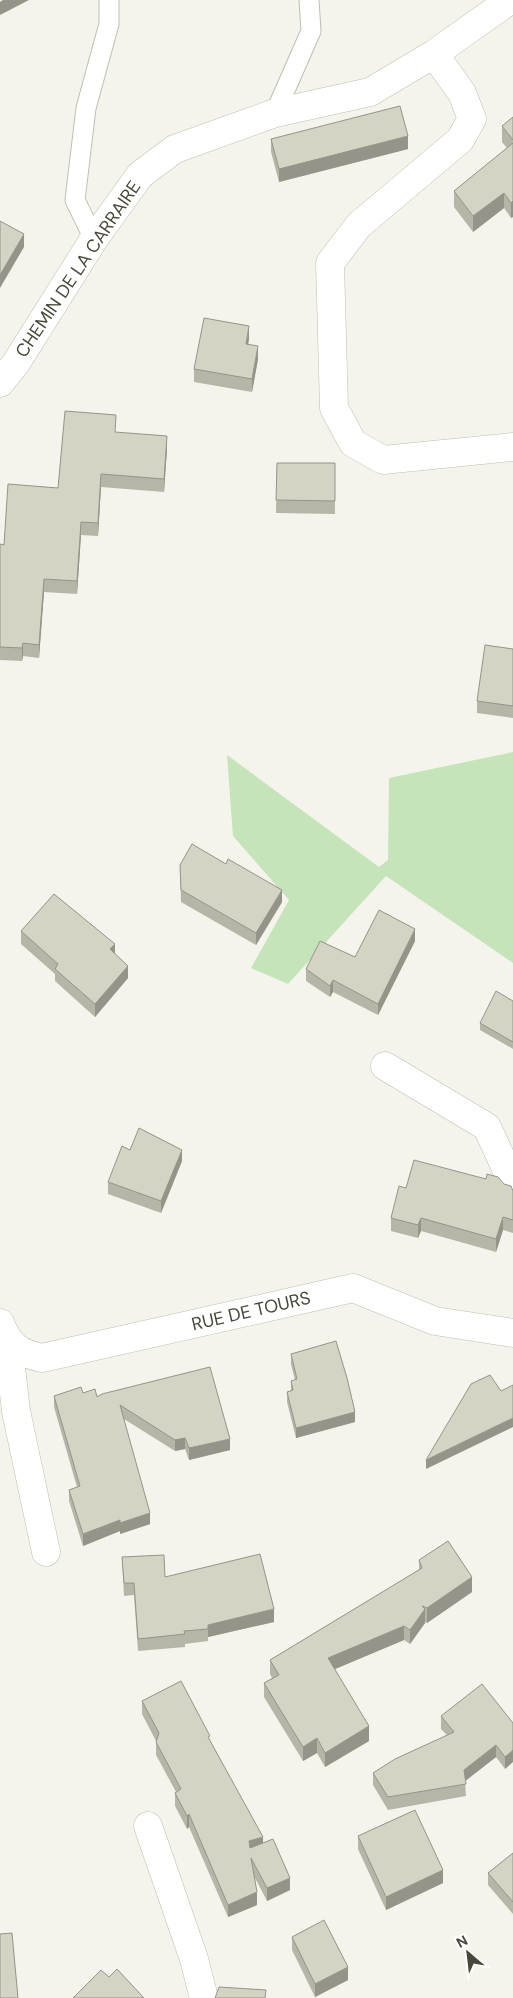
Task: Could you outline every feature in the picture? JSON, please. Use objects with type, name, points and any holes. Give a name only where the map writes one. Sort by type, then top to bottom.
[{"type":"street","name":"CHEMIN DE LA CARRAIRE","points":[[0,383],[16,363],[94,239],[140,175],[175,149],[275,112],[370,92],[434,54],[510,0]]},
{"type":"street","points":[[434,54],[462,92],[472,119],[460,140],[358,225],[330,263],[334,408],[353,443],[383,460],[513,447]]},
{"type":"street","points":[[385,1066],[487,1127],[513,1184]]},
{"type":"street","name":"RUE DE TOURS","points":[[4,1332],[28,1355],[42,1358],[353,1288],[435,1321],[513,1333]]},
{"type":"street","points":[[4,1332],[16,1411],[46,1552]]},
{"type":"street","points":[[148,1826],[194,1958],[204,1998]]},
{"type":"lane","points":[[94,239],[75,200],[86,108],[109,24],[109,0]]},
{"type":"lane","points":[[275,112],[311,31],[309,0]]},
{"type":"green space","points":[[513,752],[513,963],[386,876],[288,984],[251,968],[289,900],[233,836],[227,755],[379,867],[388,860],[389,778]]},
{"type":"building","points":[[400,106],[408,136],[279,169],[271,139]]},
{"type":"building","points":[[513,117],[513,140],[502,126]]},
{"type":"building","points":[[513,143],[513,201],[511,203],[504,193],[473,216],[454,191]]},
{"type":"building","points":[[0,221],[24,234],[0,275]]},
{"type":"building","points":[[204,318],[249,326],[246,344],[258,346],[252,379],[194,369]]},
{"type":"building","points":[[65,411],[116,415],[115,432],[167,436],[164,479],[101,474],[98,523],[81,522],[77,581],[44,579],[39,645],[23,643],[22,648],[0,647],[0,544],[4,545],[8,484],[58,488]]},
{"type":"building","points":[[277,463],[335,463],[335,501],[276,500]]},
{"type":"building","points":[[485,645],[513,649],[513,706],[477,701]]},
{"type":"building","points":[[192,844],[226,864],[228,859],[282,890],[256,933],[181,890],[180,865]]},
{"type":"building","points":[[54,894],[115,944],[110,949],[128,966],[95,1004],[55,969],[58,964],[21,931]]},
{"type":"building","points":[[379,910],[415,929],[378,1004],[333,980],[330,986],[306,969],[320,941],[355,957]]},
{"type":"building","points":[[496,991],[513,1001],[513,1042],[480,1023]]},
{"type":"building","points":[[139,1128],[182,1150],[161,1201],[108,1182],[122,1146],[130,1150]]},
{"type":"building","points":[[414,1160],[486,1179],[487,1174],[498,1177],[504,1184],[511,1186],[513,1191],[513,1220],[503,1217],[496,1239],[421,1218],[418,1225],[391,1218],[399,1186],[406,1188]]},
{"type":"building","points":[[336,1341],[355,1412],[296,1428],[287,1392],[293,1390],[291,1381],[297,1379],[291,1354]]},
{"type":"building","points":[[210,1367],[230,1439],[189,1448],[185,1438],[175,1440],[120,1405],[150,1513],[120,1523],[120,1520],[83,1534],[69,1490],[80,1486],[54,1396],[81,1387],[83,1393],[95,1389],[97,1397],[102,1394]]},
{"type":"building","points":[[490,1375],[501,1391],[513,1385],[513,1418],[426,1460],[471,1384]]},
{"type":"building","points":[[448,1541],[472,1577],[427,1608],[422,1606],[425,1609],[410,1630],[404,1626],[328,1658],[369,1726],[325,1753],[317,1738],[303,1747],[264,1683],[279,1675],[270,1660],[422,1568],[419,1560]]},
{"type":"building","points":[[260,1554],[274,1609],[208,1625],[208,1629],[184,1631],[185,1634],[138,1639],[134,1583],[124,1583],[122,1557],[164,1555],[165,1577]]},
{"type":"building","points":[[181,1681],[210,1736],[208,1737],[263,1837],[249,1841],[250,1848],[273,1839],[290,1878],[267,1888],[251,1858],[257,1892],[228,1905],[189,1814],[187,1816],[175,1793],[181,1789],[156,1742],[159,1733],[142,1701]]},
{"type":"building","points":[[482,1684],[513,1723],[513,1750],[505,1757],[496,1745],[464,1770],[466,1784],[388,1797],[373,1773],[395,1759],[454,1732],[441,1716]]},
{"type":"building","points":[[415,1810],[443,1870],[386,1897],[358,1836]]},
{"type":"building","points":[[513,1853],[513,1902],[488,1873]]},
{"type":"building","points":[[324,1920],[348,1967],[315,1984],[292,1937]]},
{"type":"building","points":[[12,1933],[18,1998],[0,1998],[0,1934]]},
{"type":"building","points":[[117,1969],[144,1998],[73,1998],[101,1970],[109,1977]]},
{"type":"building","points":[[219,1987],[266,1990],[265,1998],[215,1998]]}]
